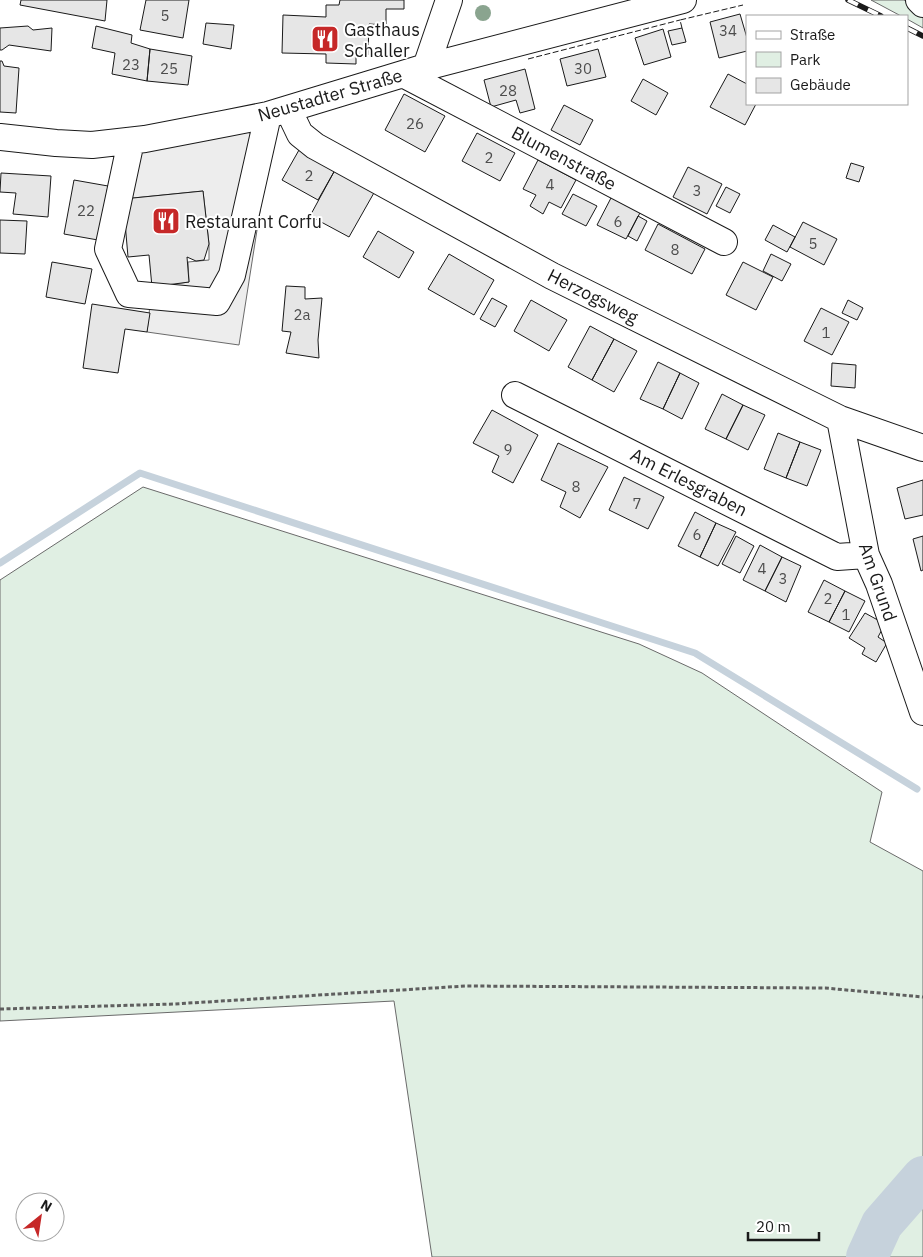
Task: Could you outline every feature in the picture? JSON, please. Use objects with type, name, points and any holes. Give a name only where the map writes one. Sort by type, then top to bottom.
[{"type":"street","points":[[415,70],[450,0]]},
{"type":"street","name":"Neustadter Straße","points":[[0,137],[92,145],[131,141],[278,112],[415,70],[683,0]]},
{"type":"street","points":[[920,0],[923,4]]},
{"type":"street","name":"Blumenstraße","points":[[415,70],[724,242]]},
{"type":"street","points":[[131,141],[108,249],[129,294],[217,302],[232,275],[278,112]]},
{"type":"street","name":"Herzogsweg","points":[[278,112],[315,146],[552,276],[840,418],[923,448]]},
{"type":"street","name":"Am Erlesgraben","points":[[515,395],[837,557],[866,555]]},
{"type":"street","name":"Am Grund","points":[[840,418],[866,555],[879,584],[923,712]]},
{"type":"path","points":[[0,1009],[174,1004],[466,986],[825,988],[923,997]]},
{"type":"green space","points":[[871,0],[904,0],[923,14],[923,28],[908,20],[908,15],[899,15]]},
{"type":"green space","points":[[143,487],[639,644],[702,673],[882,792],[870,842],[923,871],[923,1257],[432,1257],[394,1001],[0,1021],[0,580]]},
{"type":"shaded area","points":[[273,128],[239,345],[147,332],[152,287],[189,282],[188,262],[209,260],[209,244],[203,191],[123,199],[128,153]]},
{"type":"building","points":[[21,0],[107,0],[105,21],[20,5]]},
{"type":"building","points":[[146,0],[189,0],[183,38],[140,30]]},
{"type":"building","name":"Gasthaus Schaller","points":[[340,0],[404,0],[404,9],[386,9],[386,25],[369,24],[368,55],[356,54],[356,64],[326,63],[326,54],[282,53],[283,15],[326,17],[326,5],[339,5]]},
{"type":"building","points":[[740,14],[746,35],[746,51],[719,58],[710,22]]},
{"type":"building","points":[[206,23],[234,25],[231,49],[203,44]]},
{"type":"building","points":[[28,26],[33,30],[52,28],[51,51],[9,45],[0,50],[0,28]]},
{"type":"building","points":[[96,26],[132,35],[131,43],[150,49],[147,81],[112,74],[115,53],[92,48]]},
{"type":"building","points":[[682,28],[686,42],[672,45],[668,31]]},
{"type":"building","points":[[663,29],[671,57],[644,65],[635,38]]},
{"type":"building","points":[[150,49],[192,56],[188,85],[147,81]]},
{"type":"building","points":[[598,49],[606,77],[567,86],[560,59]]},
{"type":"building","points":[[0,61],[2,61],[4,66],[19,68],[16,113],[0,112]]},
{"type":"building","points":[[525,69],[535,109],[520,113],[516,100],[491,107],[484,80]]},
{"type":"building","points":[[728,74],[746,83],[746,105],[755,105],[745,125],[710,107]]},
{"type":"building","points":[[643,79],[668,93],[656,115],[631,101]]},
{"type":"building","points":[[404,94],[445,116],[425,152],[385,130]]},
{"type":"building","points":[[564,105],[593,120],[580,145],[551,130]]},
{"type":"building","points":[[477,133],[515,153],[500,181],[462,161]]},
{"type":"building","points":[[299,150],[335,170],[318,200],[282,180]]},
{"type":"building","points":[[538,160],[576,180],[561,208],[549,202],[543,214],[530,206],[536,195],[523,189]]},
{"type":"building","points":[[851,163],[864,167],[859,182],[846,178]]},
{"type":"building","points":[[688,167],[722,184],[707,214],[673,197]]},
{"type":"building","points":[[335,170],[375,191],[349,237],[310,216]]},
{"type":"building","points":[[1,173],[51,176],[48,217],[13,214],[16,193],[0,192]]},
{"type":"building","points":[[74,180],[108,186],[98,240],[64,234]]},
{"type":"building","points":[[726,187],[740,194],[730,213],[716,206]]},
{"type":"building","name":"Restaurant Corfu","points":[[203,191],[209,244],[204,260],[196,261],[187,257],[189,282],[152,287],[149,255],[128,257],[123,199]]},
{"type":"building","points":[[573,194],[597,206],[586,226],[562,214]]},
{"type":"building","points":[[612,196],[641,211],[626,239],[597,225]]},
{"type":"building","points":[[638,216],[647,221],[637,241],[628,236]]},
{"type":"building","points":[[0,220],[27,221],[25,254],[0,253]]},
{"type":"building","points":[[803,222],[837,239],[824,265],[790,247]]},
{"type":"building","points":[[658,224],[705,249],[692,274],[645,250]]},
{"type":"building","points":[[773,225],[795,237],[787,252],[765,240]]},
{"type":"building","points":[[378,231],[414,252],[399,278],[363,257]]},
{"type":"building","points":[[449,254],[494,280],[474,315],[428,289]]},
{"type":"building","points":[[771,254],[791,264],[782,281],[763,271]]},
{"type":"building","points":[[52,262],[92,269],[85,304],[46,297]]},
{"type":"building","points":[[743,262],[773,277],[756,310],[726,295]]},
{"type":"building","points":[[286,286],[305,287],[305,299],[322,298],[318,340],[319,358],[286,353],[291,332],[282,331]]},
{"type":"building","points":[[492,298],[507,306],[495,327],[480,319]]},
{"type":"building","points":[[531,300],[567,320],[549,351],[514,331]]},
{"type":"building","points":[[848,300],[863,308],[857,320],[842,313]]},
{"type":"building","points":[[92,304],[150,313],[147,332],[125,329],[118,373],[83,368]]},
{"type":"building","points":[[821,308],[849,322],[832,355],[804,341]]},
{"type":"building","points":[[590,326],[614,339],[592,380],[568,367]]},
{"type":"building","points":[[614,339],[637,351],[614,392],[592,380]]},
{"type":"building","points":[[658,362],[680,373],[663,409],[640,399]]},
{"type":"building","points":[[832,363],[856,365],[855,388],[831,386]]},
{"type":"building","points":[[680,373],[699,383],[682,419],[663,409]]},
{"type":"building","points":[[722,394],[743,405],[726,439],[705,429]]},
{"type":"building","points":[[743,405],[765,415],[748,450],[726,439]]},
{"type":"building","points":[[492,410],[538,435],[513,483],[492,472],[499,456],[473,443]]},
{"type":"building","points":[[778,433],[800,442],[786,478],[764,469]]},
{"type":"building","points":[[800,442],[821,450],[807,486],[786,478]]},
{"type":"building","points":[[558,443],[608,467],[580,518],[560,507],[566,492],[541,480]]},
{"type":"building","points":[[624,477],[664,497],[648,529],[609,510]]},
{"type":"building","points":[[923,480],[923,515],[905,519],[897,488]]},
{"type":"building","points":[[695,512],[716,523],[700,557],[678,546]]},
{"type":"building","points":[[716,523],[736,532],[718,566],[700,557]]},
{"type":"building","points":[[736,536],[754,546],[740,573],[722,564]]},
{"type":"building","points":[[923,536],[923,570],[921,571],[913,539]]},
{"type":"building","points":[[760,545],[782,557],[765,591],[743,580]]},
{"type":"building","points":[[782,557],[801,566],[786,602],[765,591]]},
{"type":"building","points":[[824,580],[845,591],[829,622],[808,612]]},
{"type":"building","points":[[845,591],[865,601],[849,632],[829,622]]},
{"type":"building","points":[[865,613],[885,624],[878,637],[887,643],[876,662],[862,654],[865,648],[849,638]]},
{"type":"waterway","points":[[0,563],[140,473],[695,653],[917,789]]},
{"type":"waterway","points":[[867,1257],[882,1224],[923,1177]]},
{"type":"railway","points":[[848,0],[879,15]]},
{"type":"railway","points":[[908,28],[923,36]]},
{"type":"fence","points":[[682,28],[680,20],[743,5]]},
{"type":"fence","points":[[528,59],[680,20]]},
{"type":"place","name":"Gasthaus Schaller","points":[[325,39]]},
{"type":"place","name":"Restaurant Corfu","points":[[166,221]]}]
